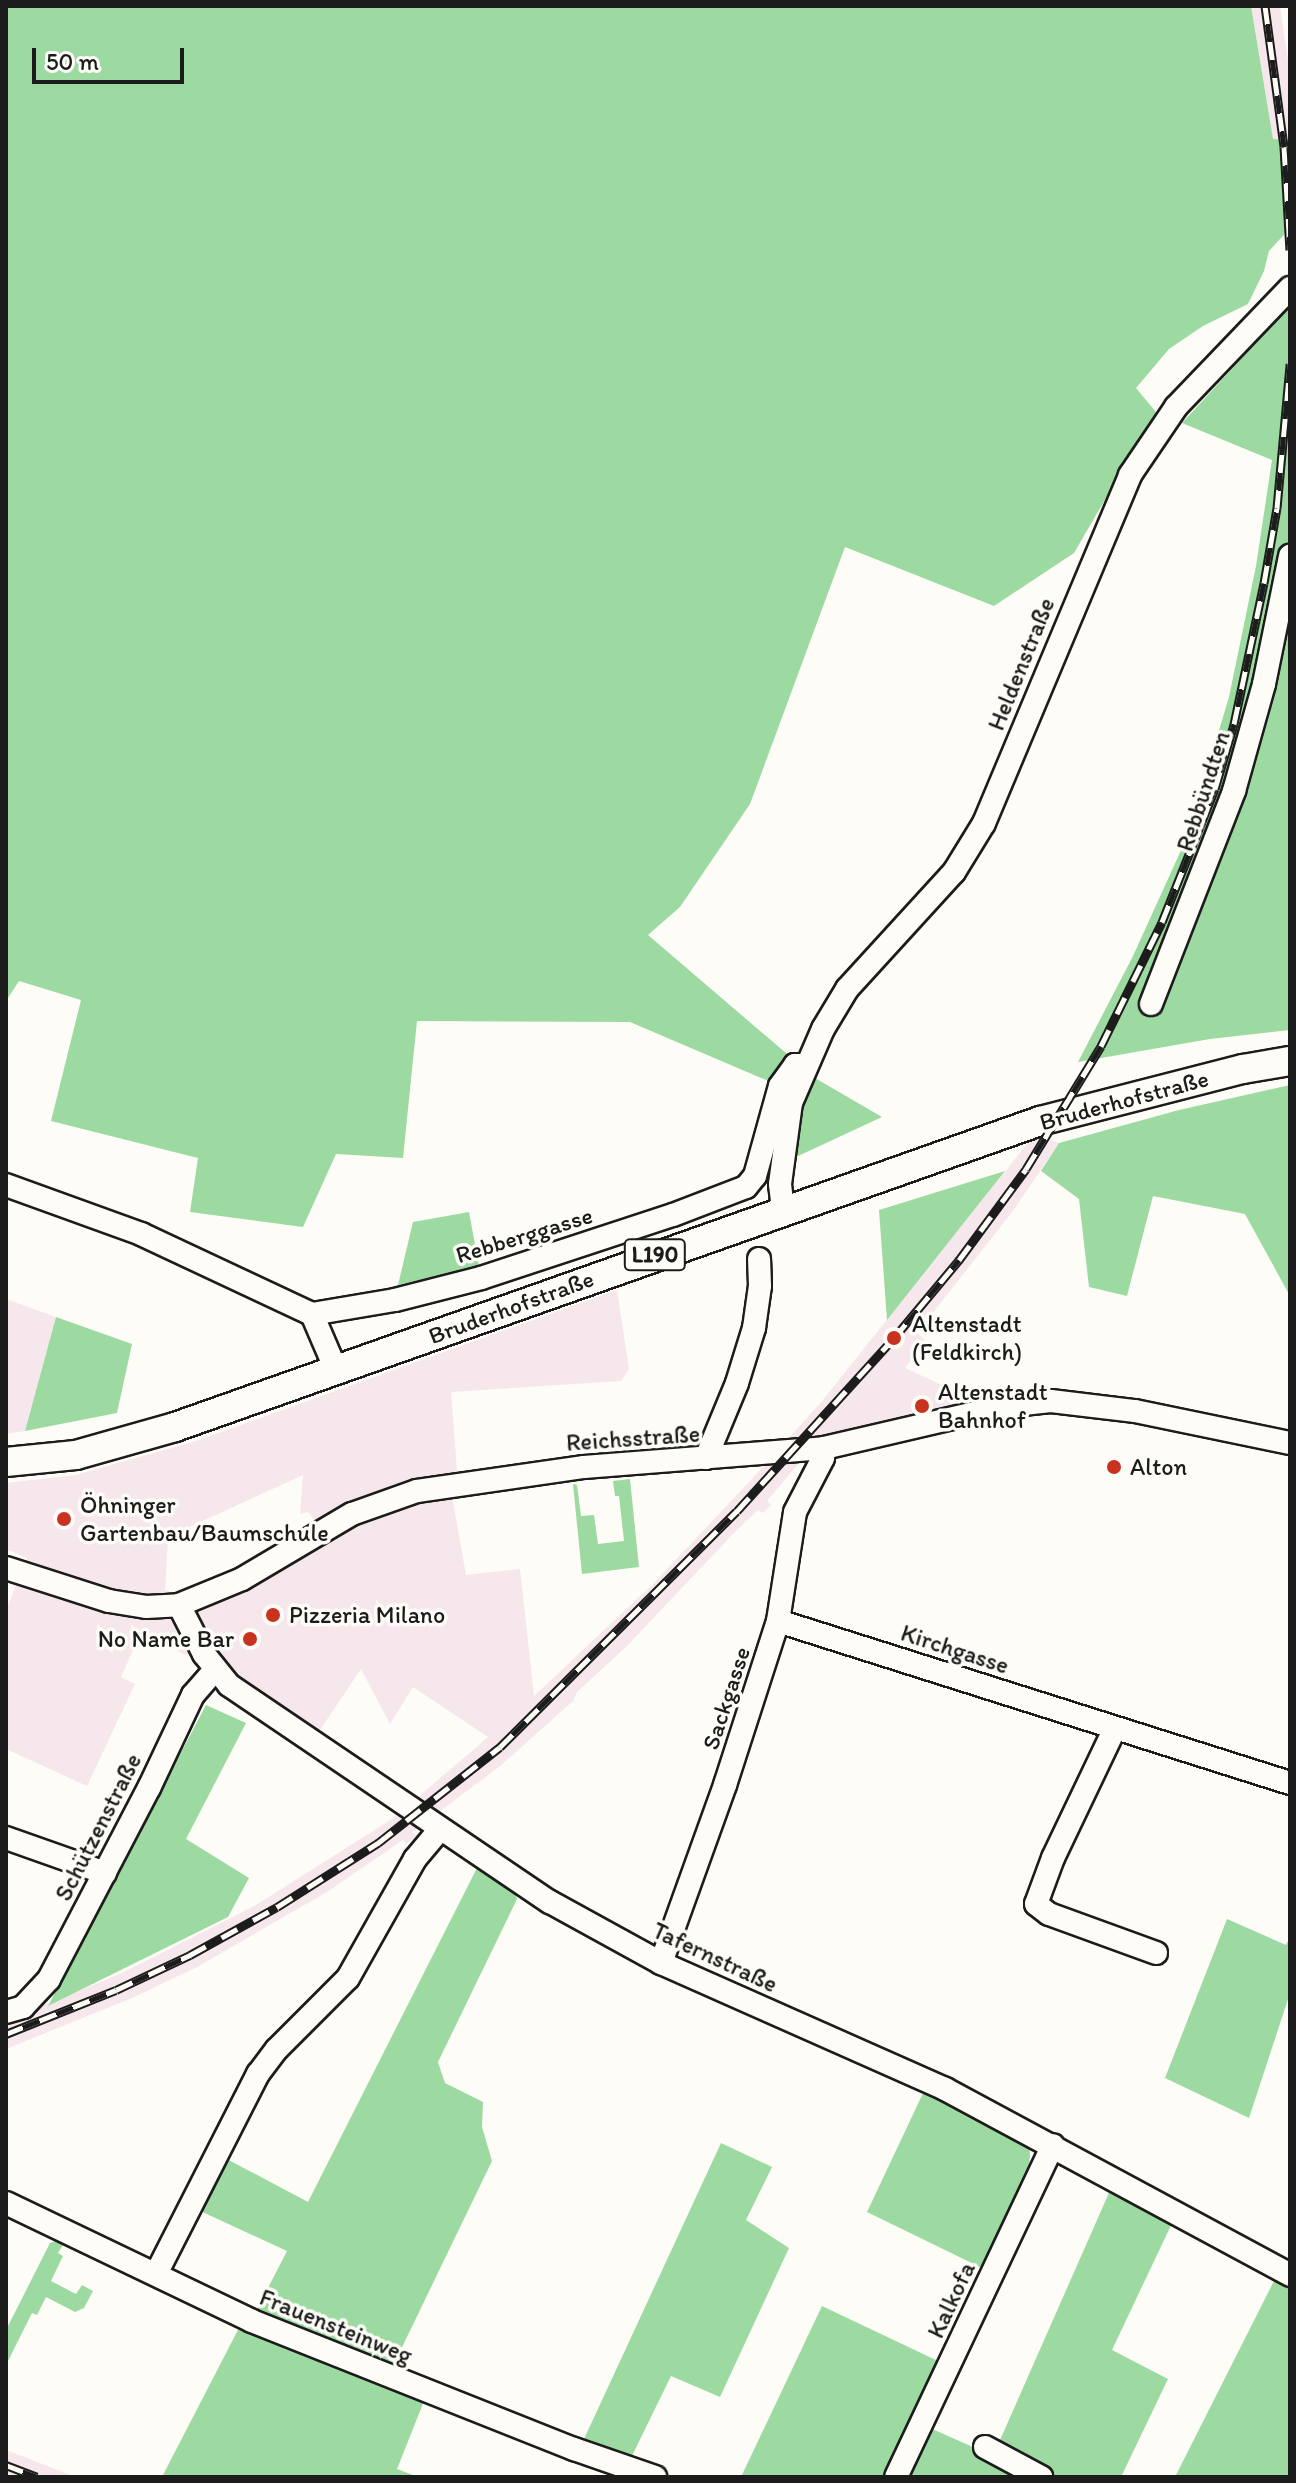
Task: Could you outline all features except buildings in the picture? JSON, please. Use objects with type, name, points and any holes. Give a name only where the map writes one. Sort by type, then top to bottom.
[{"type":"main road","name":"Bruderhofstraße","points":[[6,1462],[76,1455],[117,1445],[1040,1121],[1243,1069],[1290,1061]]},
{"type":"street","name":"Heldenstraße","points":[[783,1209],[780,1184],[784,1136],[791,1103],[805,1065],[847,989],[954,872],[984,823],[1130,475],[1176,407],[1290,288]]},
{"type":"street","name":"Rebbündten","points":[[1151,1004],[1234,791],[1288,588],[1290,556]]},
{"type":"street","name":"Heldenstraße","points":[[746,1187],[755,1176],[780,1086],[795,1065],[805,1065]]},
{"type":"street","points":[[6,1185],[141,1234],[312,1314],[336,1370]]},
{"type":"street","name":"Rebberggasse","points":[[312,1314],[395,1300],[481,1278],[673,1215],[746,1187]]},
{"type":"street","points":[[706,1458],[737,1383],[754,1328],[760,1286],[759,1259]]},
{"type":"street","name":"Reichsstraße","points":[[6,1568],[109,1601],[146,1607],[179,1605],[242,1579],[352,1514],[380,1501],[458,1483],[518,1475],[824,1448],[1005,1406],[1051,1401],[1103,1406],[1290,1443]]},
{"type":"street","name":"Sackgasse","points":[[661,1963],[725,1785],[778,1621],[795,1512],[823,1458],[824,1448]]},
{"type":"street","name":"Tafernstraße","points":[[179,1605],[215,1670],[241,1695],[550,1902],[661,1963],[945,2089],[1290,2275]]},
{"type":"street","name":"Kirchgasse","points":[[778,1621],[1290,1783]]},
{"type":"street","name":"Schützenstraße","points":[[15,2010],[49,1979],[193,1695],[215,1670]]},
{"type":"street","points":[[1115,1728],[1053,1858],[1036,1904],[1049,1914],[1156,1953]]},
{"type":"street","points":[[156,2274],[258,2074],[277,2049],[348,1978],[415,1859],[439,1830]]},
{"type":"street","points":[[6,1838],[105,1873]]},
{"type":"street","name":"Kalkofa","points":[[896,2477],[1053,2145]]},
{"type":"street","name":"Frauensteinweg","points":[[6,2203],[286,2336],[655,2477]]},
{"type":"street","points":[[985,2447],[1041,2477]]},
{"type":"shaded area","points":[[1251,6],[1280,6],[1290,74],[1290,140],[1273,140]]},
{"type":"shaded area","points":[[1035,1134],[1059,1143],[1013,1211],[917,1333],[926,1341],[905,1368],[955,1391],[951,1418],[810,1450],[767,1501],[771,1505],[763,1513],[758,1510],[731,1536],[626,1647],[577,1692],[573,1701],[499,1767],[412,1832],[416,1836],[406,1844],[403,1840],[327,1892],[197,1967],[132,1998],[6,2049],[6,2021],[122,1973],[256,1905],[395,1817],[488,1737],[413,1687],[390,1724],[361,1669],[316,1736],[196,1659],[140,1635],[121,1677],[135,1684],[87,1786],[6,1749],[6,1610],[27,1558],[6,1549],[6,1483],[75,1475],[193,1442],[617,1290],[629,1369],[621,1381],[451,1392],[458,1483],[450,1485],[466,1575],[520,1569],[534,1696],[653,1584],[822,1401]],"holes":[[[303,1475],[300,1514],[308,1512],[327,1536],[200,1604],[165,1590],[168,1537]]]},
{"type":"shaded area","points":[[6,1299],[56,1317],[25,1431],[6,1434]]},
{"type":"shaded area","points":[[6,2450],[76,2477],[6,2477]]},
{"type":"green space","points":[[6,6],[1251,6],[1273,139],[1290,140],[1290,228],[1269,251],[1264,271],[1248,304],[1203,326],[1169,349],[1136,388],[1156,412],[1074,553],[994,606],[845,547],[750,804],[680,907],[648,935],[815,1078],[882,1117],[755,1176],[780,1086],[630,1022],[417,1021],[403,1158],[336,1154],[303,1227],[190,1212],[198,1158],[51,1121],[81,1000],[19,981],[6,1001]]},
{"type":"green space","points":[[1290,306],[1290,1030],[1210,1039],[1078,1062],[1133,956],[1187,837],[1229,697],[1256,566],[1272,460],[1182,423]]},
{"type":"green space","points":[[1290,1085],[1290,1296],[1245,1214],[1153,1196],[1127,1296],[1089,1287],[1079,1199],[1041,1171],[1059,1143],[1179,1110]]},
{"type":"green space","points":[[1005,1171],[887,1320],[879,1210]]},
{"type":"green space","points":[[469,1212],[479,1266],[398,1285],[413,1222]]},
{"type":"green space","points":[[56,1317],[132,1344],[117,1413],[25,1431]]},
{"type":"green space","points":[[630,1479],[639,1567],[582,1574],[573,1484],[577,1485],[581,1516],[594,1515],[598,1544],[624,1541],[619,1496],[615,1496],[613,1481]]},
{"type":"green space","points":[[206,1705],[246,1723],[186,1839],[249,1878],[228,1917],[48,2006]]},
{"type":"green space","points":[[478,1866],[514,1890],[517,1899],[438,2062],[445,2083],[483,2102],[482,2127],[492,2161],[391,2370],[254,2315],[287,2251],[198,2210],[225,2158],[308,2202]]},
{"type":"green space","points":[[1227,1919],[1286,1945],[1290,1937],[1290,1993],[1249,2118],[1165,2078]]},
{"type":"green space","points":[[925,2089],[1025,2142],[1030,2152],[1029,2172],[984,2269],[867,2212]]},
{"type":"green space","points":[[721,2143],[772,2167],[746,2220],[789,2248],[720,2397],[671,2376],[629,2462],[584,2443],[584,2439]]},
{"type":"green space","points":[[1112,2186],[1174,2219],[1112,2350],[1168,2379],[1121,2477],[908,2477],[930,2428],[993,2456]]},
{"type":"green space","points":[[62,2239],[84,2248],[81,2254],[63,2245],[58,2253],[63,2256],[51,2281],[76,2294],[82,2285],[93,2291],[84,2308],[75,2312],[46,2297],[37,2315],[32,2313],[6,2365],[6,2330],[50,2243]]},
{"type":"green space","points":[[1276,2277],[1290,2285],[1290,2477],[1175,2477]]},
{"type":"green space","points":[[822,2306],[940,2362],[887,2477],[741,2477]]},
{"type":"green space","points":[[240,2326],[426,2396],[397,2469],[418,2477],[162,2477]]},
{"type":"railway","points":[[1265,6],[1284,147],[1290,250]]},
{"type":"railway","points":[[6,2034],[116,1990],[190,1955],[277,1907],[378,1843],[500,1747],[737,1511],[894,1338],[959,1260],[1026,1169],[1101,1046],[1162,922],[1215,789],[1234,724],[1264,583],[1277,508],[1290,364]]},
{"type":"railway","points":[[6,2465],[37,2477]]},
{"type":"place","name":"Altenstadt (Feldkirch)","points":[[894,1338]]},
{"type":"place","name":"Altenstadt Bahnhof","points":[[922,1406]]},
{"type":"place","name":"Alton","points":[[1114,1467]]},
{"type":"place","name":"Öhninger Gartenbau/Baumschule","points":[[64,1519]]},
{"type":"place","name":"Pizzeria Milano","points":[[273,1615]]},
{"type":"place","name":"No Name Bar","points":[[250,1639]]}]
